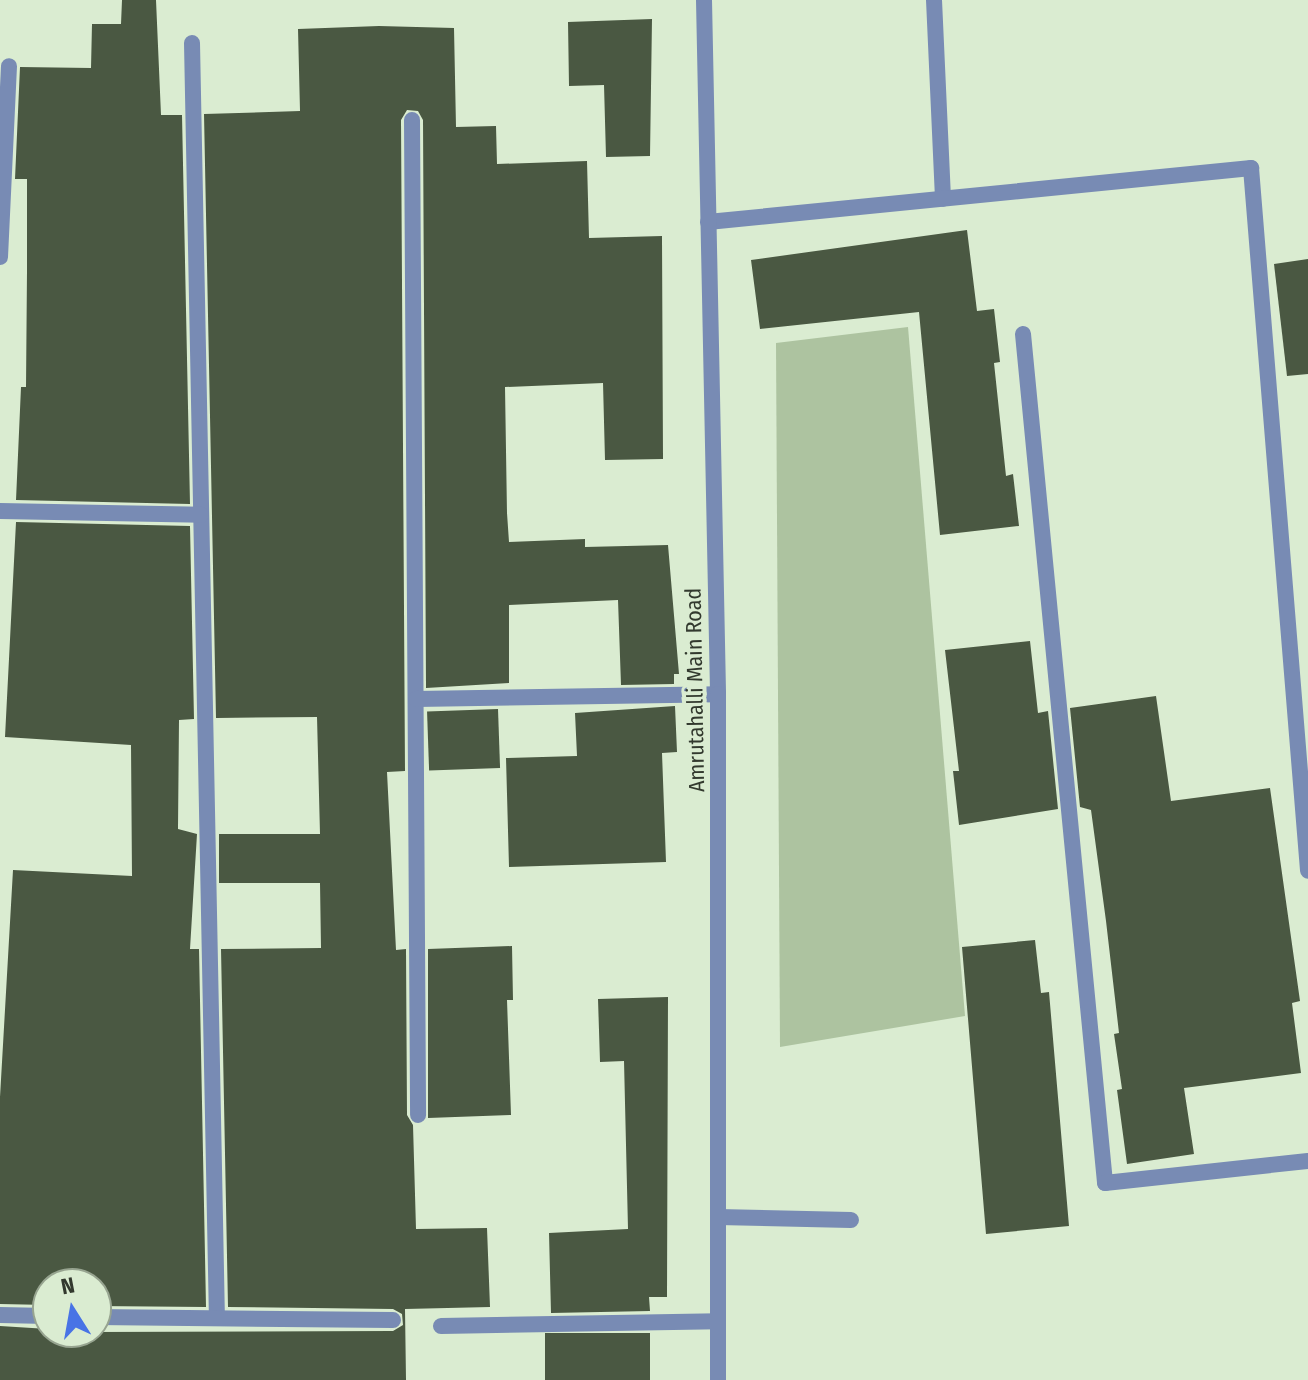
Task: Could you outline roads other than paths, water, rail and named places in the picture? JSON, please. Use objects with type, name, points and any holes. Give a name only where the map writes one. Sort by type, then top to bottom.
[{"type":"street","name":"Amrutahalli Main Road","points":[[704,0],[718,694],[718,1380]]},
{"type":"street","points":[[934,0],[943,199]]},
{"type":"street","points":[[192,43],[217,1318]]},
{"type":"street","points":[[0,257],[4,89],[9,66]]},
{"type":"street","points":[[412,120],[418,1115]]},
{"type":"street","points":[[708,222],[1251,168],[1308,871]]},
{"type":"street","points":[[1023,334],[1105,1183],[1308,1161]]},
{"type":"street","points":[[0,511],[201,515]]},
{"type":"street","points":[[416,699],[718,694]]},
{"type":"street","points":[[718,1217],[851,1220]]},
{"type":"street","points":[[0,1315],[32,1316]]},
{"type":"street","points":[[112,1317],[393,1320]]},
{"type":"street","points":[[441,1326],[718,1321]]}]
